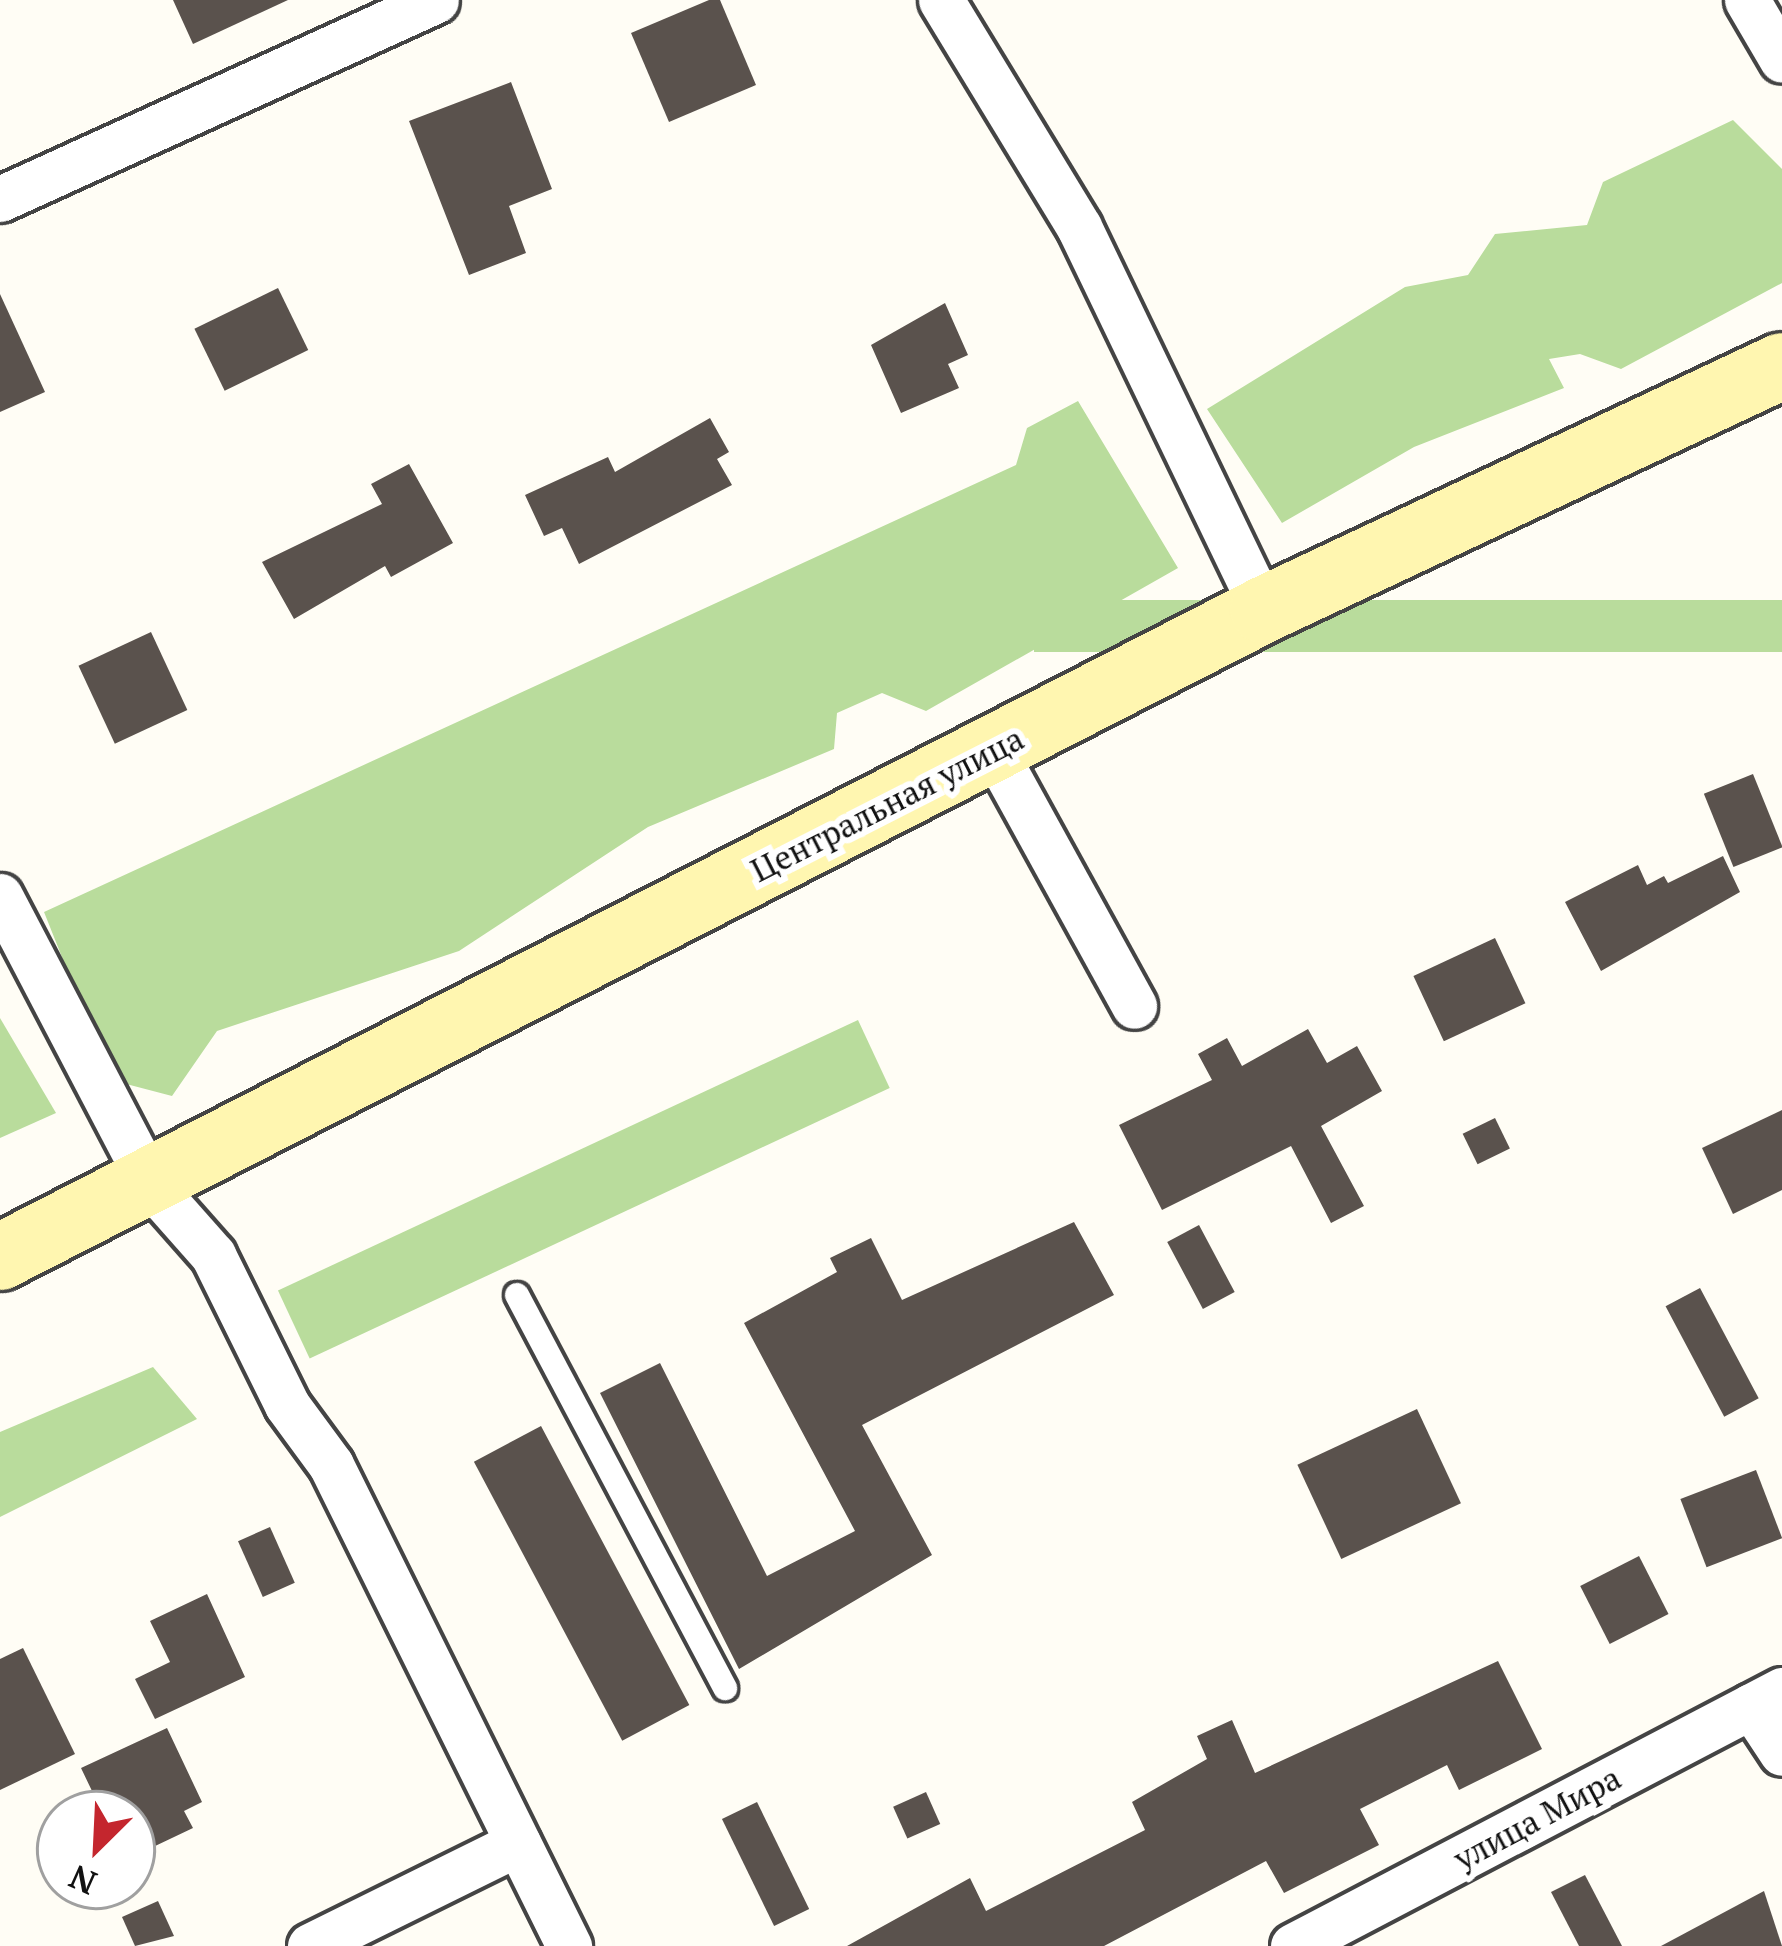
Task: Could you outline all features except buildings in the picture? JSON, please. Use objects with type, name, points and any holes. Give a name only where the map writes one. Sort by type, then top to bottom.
[{"type":"street","points":[[0,200],[436,0]]},
{"type":"street","points":[[941,0],[1078,227],[1263,610]]},
{"type":"street","points":[[1747,0],[1782,60]]},
{"type":"street","name":"Центральная улица","points":[[0,1257],[151,1185],[1263,610],[1782,366]]},
{"type":"street","points":[[993,749],[1134,1006]]},
{"type":"street","points":[[0,896],[151,1185],[213,1255],[286,1405],[332,1466],[569,1946]]},
{"type":"street","points":[[1767,1698],[1782,1754]]},
{"type":"street","name":"улица Мира","points":[[1293,1946],[1767,1698]]},
{"type":"street","points":[[310,1946],[518,1843]]},
{"type":"lane","points":[[517,1295],[725,1688]]},
{"type":"green space","points":[[1733,120],[1782,169],[1782,283],[1621,369],[1580,354],[1549,359],[1564,388],[1414,447],[1282,523],[1207,409],[1405,287],[1468,275],[1495,234],[1587,225],[1603,182]]},
{"type":"green space","points":[[1078,401],[1178,568],[926,711],[882,693],[837,713],[834,749],[648,827],[459,951],[217,1031],[172,1096],[111,1080],[44,912],[1016,465],[1027,428]]},
{"type":"green space","points":[[1034,600],[1782,600],[1782,652],[1034,652]]},
{"type":"green space","points":[[0,1018],[56,1113],[0,1138]]},
{"type":"green space","points":[[858,1020],[890,1088],[310,1358],[278,1290]]},
{"type":"green space","points":[[153,1367],[197,1419],[0,1517],[0,1432]]}]
